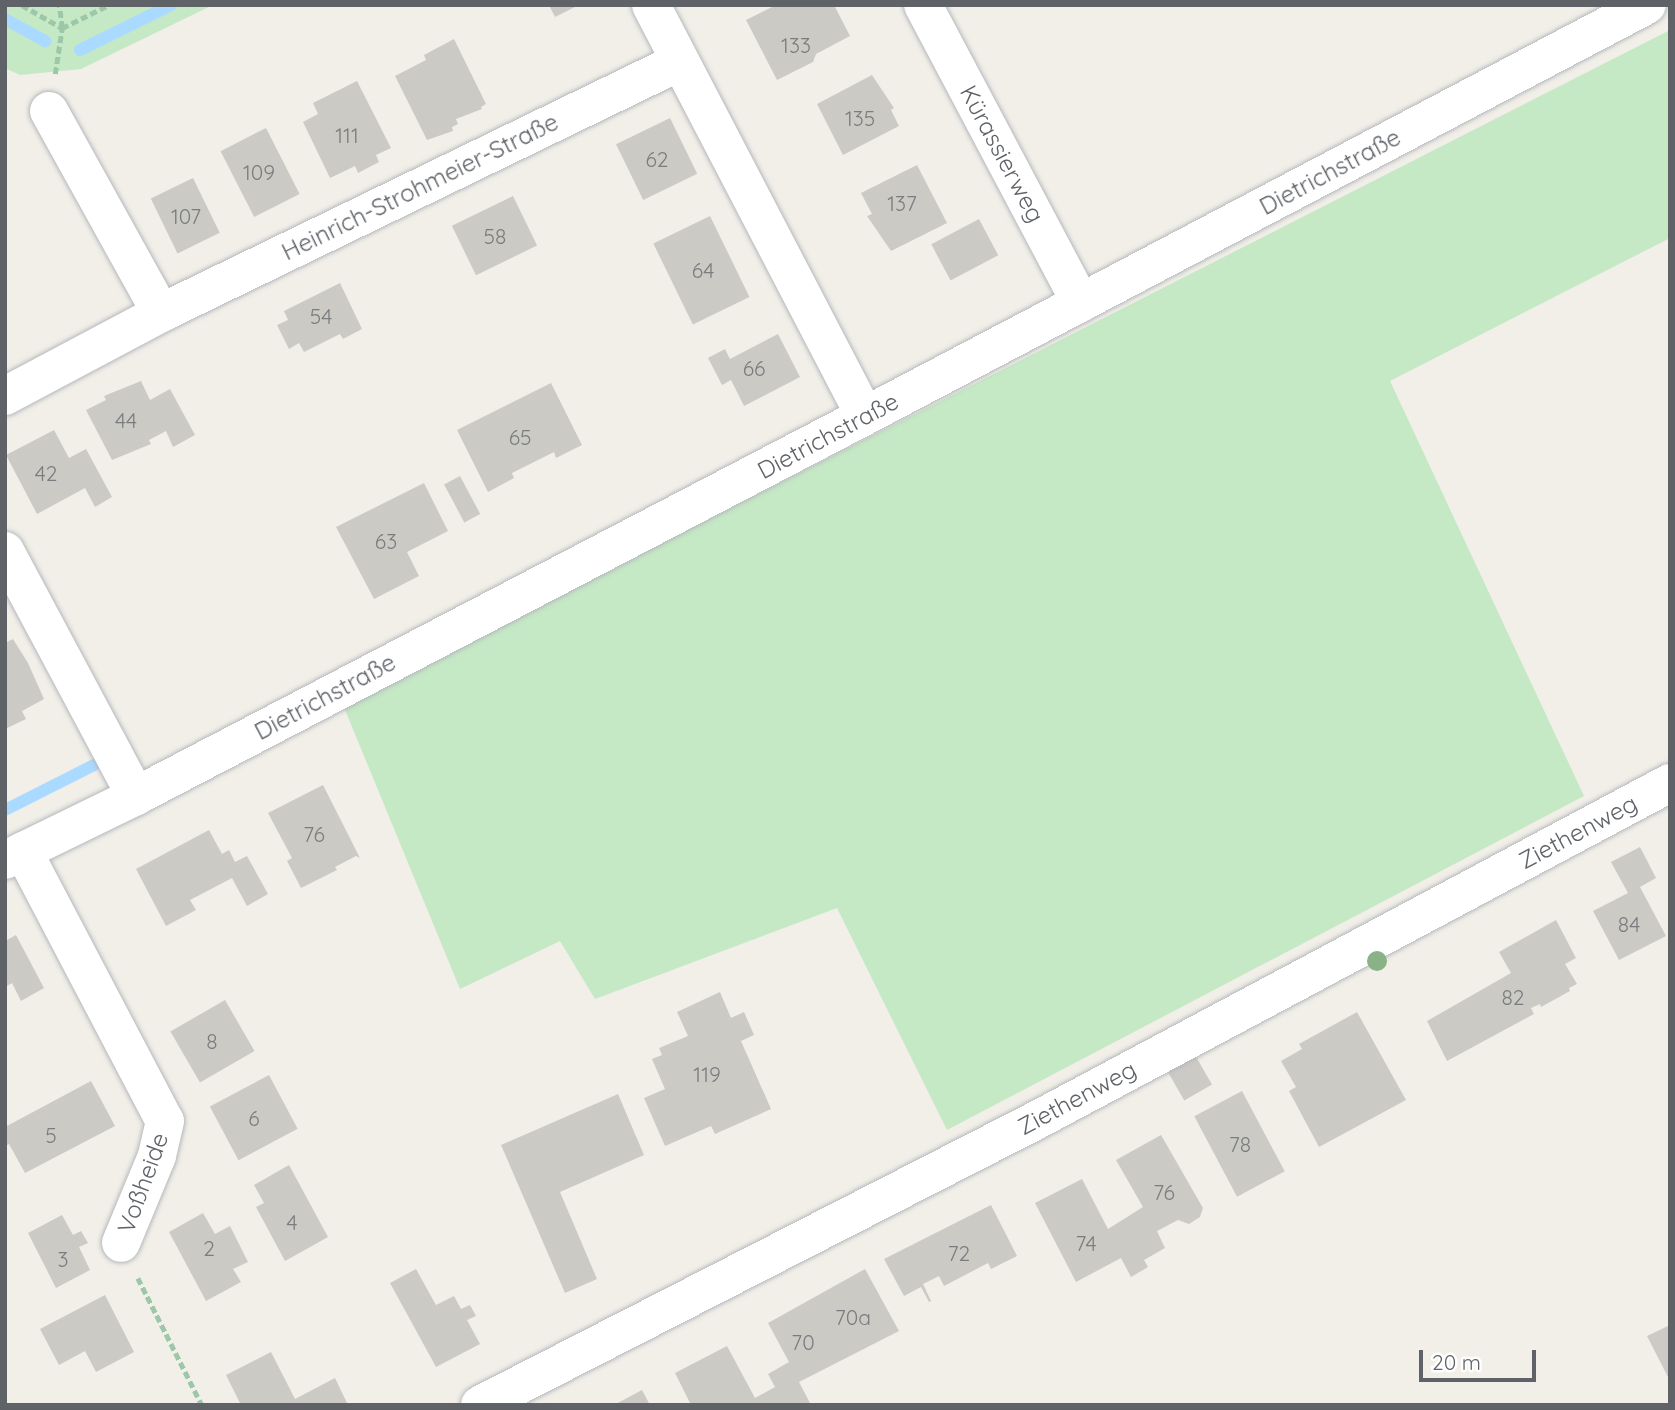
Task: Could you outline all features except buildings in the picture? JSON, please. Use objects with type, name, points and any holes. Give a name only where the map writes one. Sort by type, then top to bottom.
[{"type":"street","points":[[651,5],[865,416]]},
{"type":"street","name":"Kürassierweg","points":[[923,5],[1081,303]]},
{"type":"street","name":"Dietrichstraße","points":[[14,856],[136,796],[1647,5]]},
{"type":"street","name":"Heinrich-Strohmeier-Straße","points":[[5,396],[161,313],[679,62]]},
{"type":"street","points":[[49,111],[161,313]]},
{"type":"street","points":[[5,551],[14,589],[136,796]]},
{"type":"street","name":"Ziethenweg","points":[[480,1405],[1037,1120],[1670,783]]},
{"type":"street","name":"Voßheide","points":[[14,856],[165,1121],[157,1156],[121,1243]]},
{"type":"path","points":[[22,5],[62,28]]},
{"type":"path","points":[[49,111],[62,28],[59,5]]},
{"type":"path","points":[[62,28],[109,5]]},
{"type":"path","name":"Voßheide","points":[[121,1243],[202,1405]]},
{"type":"green space","points":[[5,5],[213,5],[81,69],[20,75],[5,68]]},
{"type":"green space","points":[[1670,30],[1670,238],[1390,381],[1584,796],[947,1130],[837,908],[595,999],[560,941],[460,989],[343,705]]},
{"type":"waterway","points":[[80,50],[171,5]]},
{"type":"waterway","points":[[5,19],[45,41]]},
{"type":"waterway","points":[[5,810],[94,765]]}]
